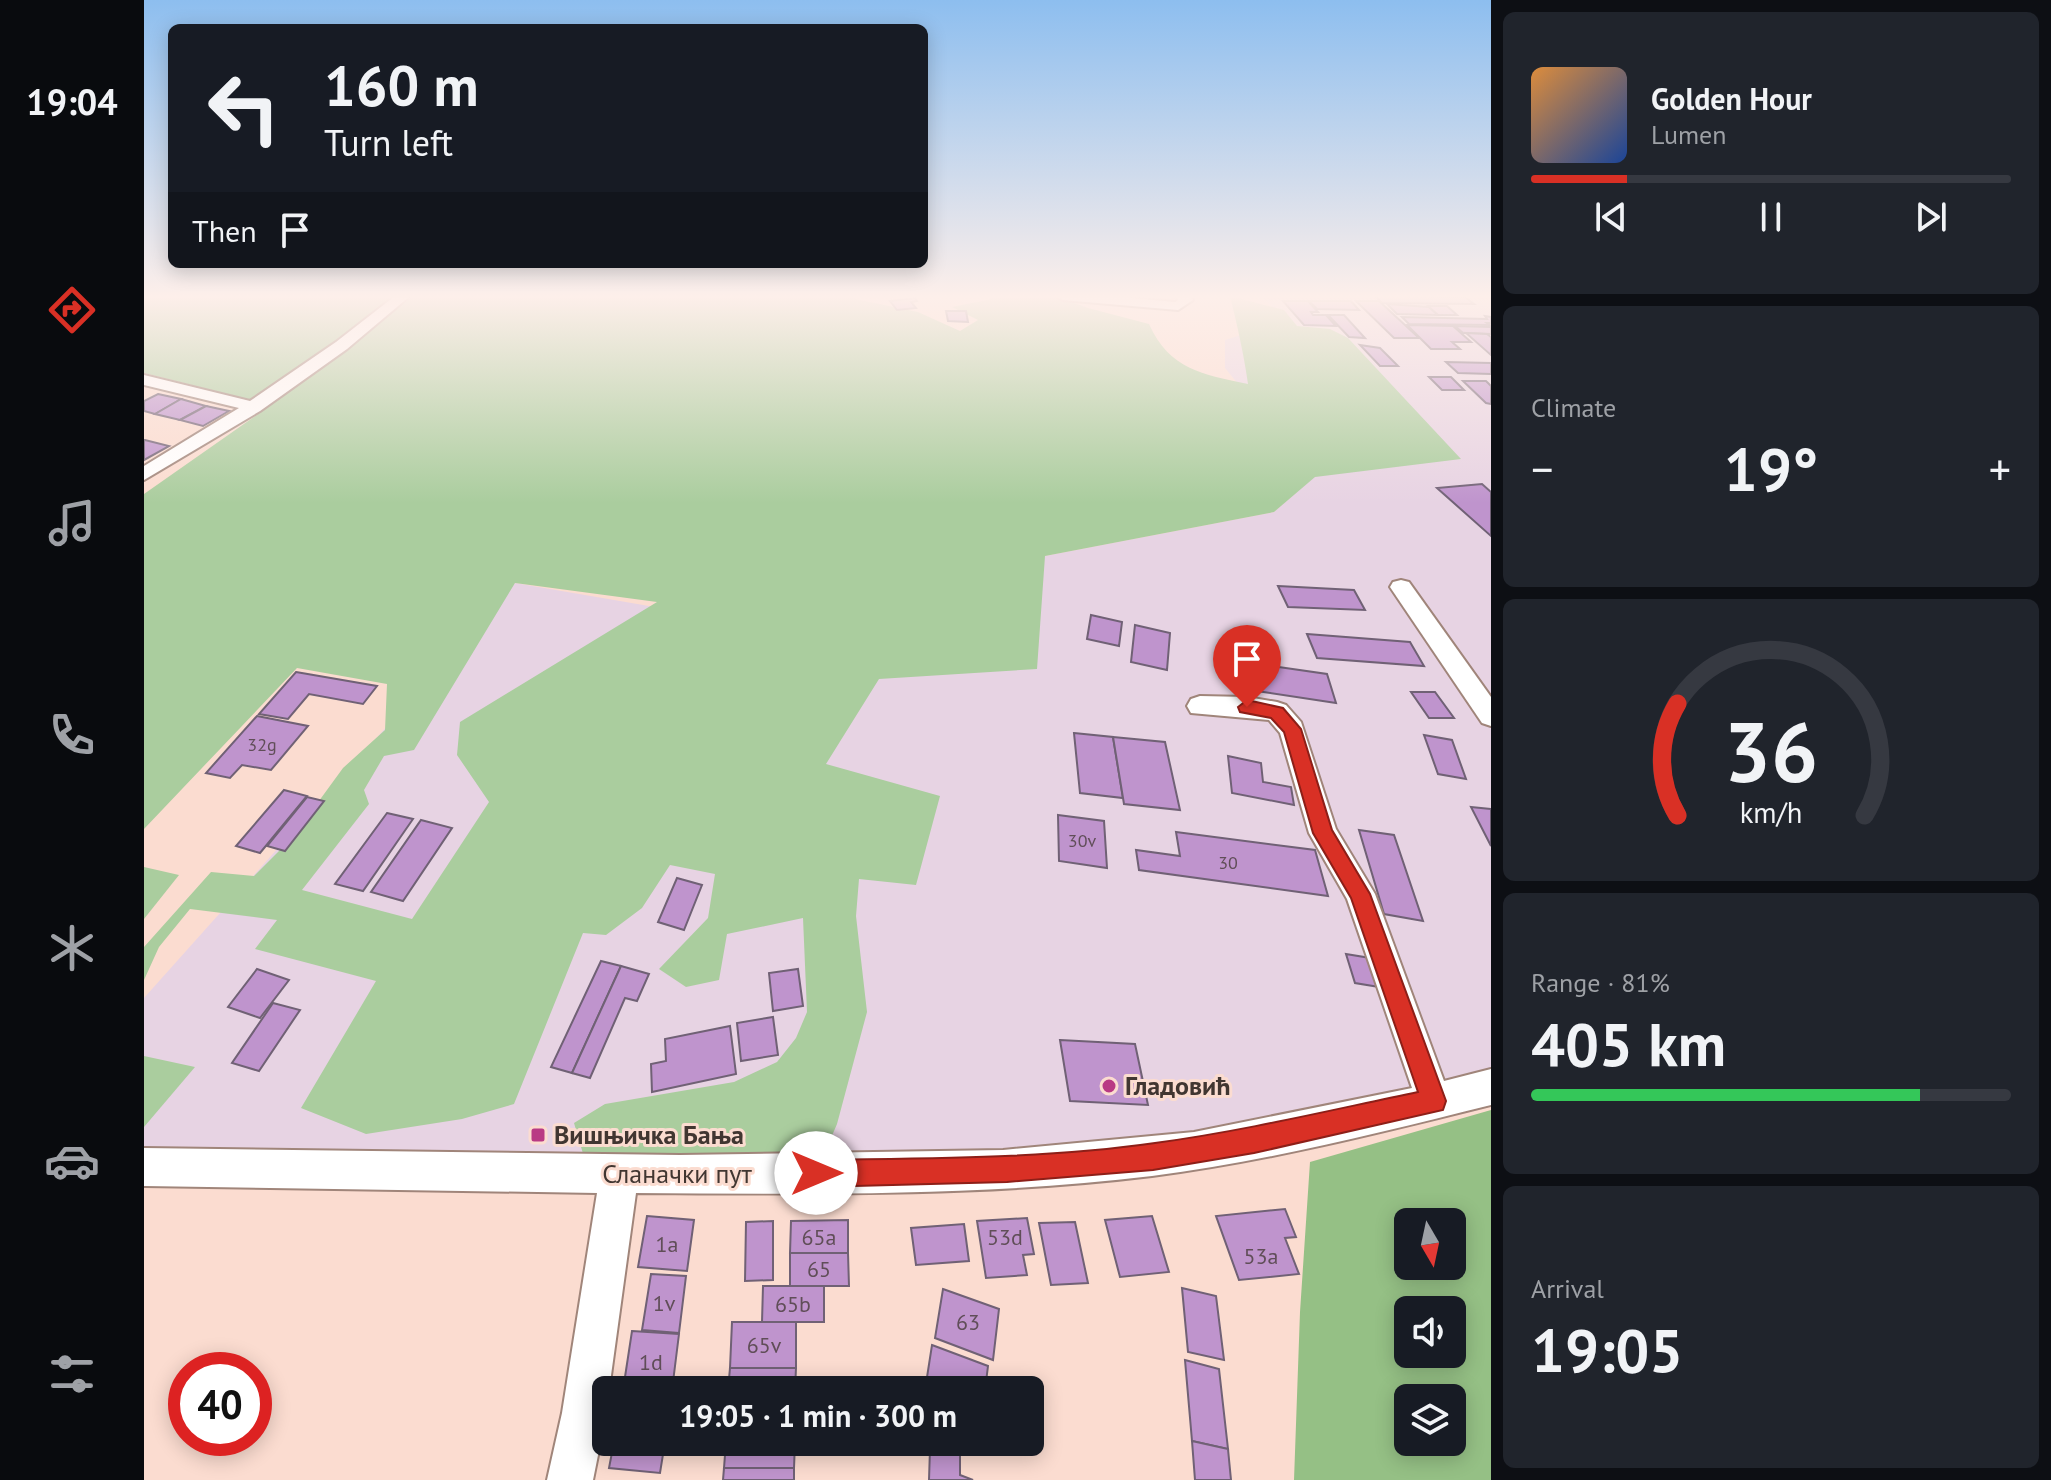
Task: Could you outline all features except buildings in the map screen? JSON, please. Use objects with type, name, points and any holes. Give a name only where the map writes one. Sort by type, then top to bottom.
[{"type":"street","points":[[144,474],[257,406],[315,365]]},
{"type":"street","points":[[144,380],[257,406]]},
{"type":"street","points":[[1401,587],[1491,716]]},
{"type":"street","points":[[1200,706],[1247,707],[1277,712],[1292,729],[1323,833],[1360,894],[1434,1101]]},
{"type":"street","name":"Сланачки пут","points":[[144,1167],[619,1174],[868,1173],[1062,1165],[1209,1148],[1491,1087]]},
{"type":"street","points":[[570,1480],[591,1367],[619,1174]]},
{"type":"shaded area","points":[[1225,365],[1491,365],[1491,1087],[1194,1150],[144,1167],[144,998],[515,583],[748,623],[1045,556],[1274,512],[1314,477]]},
{"type":"green space","points":[[144,365],[1184,365],[1202,373],[1248,384],[1245,365],[1373,365],[1461,459],[1315,477],[1274,512],[1045,556],[1037,669],[879,679],[826,764],[940,796],[916,885],[859,879],[856,916],[867,1012],[837,1124],[816,1173],[589,1174],[574,1123],[605,1104],[734,1082],[777,1062],[796,1038],[807,1012],[803,918],[727,934],[719,980],[686,987],[659,969],[708,918],[715,874],[670,865],[642,908],[606,935],[583,933],[514,1104],[462,1119],[366,1134],[301,1108],[376,981],[255,949],[277,920],[190,909],[159,947],[144,980],[144,947],[211,872],[254,876],[292,838],[343,768],[385,730],[387,684],[297,668],[144,829],[144,494],[271,405],[144,373]],"holes":[[[515,583],[657,602],[460,722],[457,755],[489,802],[412,919],[302,890],[369,804],[364,790],[384,756],[414,750]]]},
{"type":"green space","points":[[144,867],[179,875],[144,919]]},
{"type":"green space","points":[[144,1056],[195,1067],[144,1127]]},
{"type":"green space","points":[[1491,1110],[1491,1480],[1294,1480],[1300,1312],[1310,1162]]},
{"type":"place","name":"Гладовић","points":[[1109,1086]]},
{"type":"place","name":"Вишњичка Бања","points":[[538,1135]]},
{"type":"route","points":[[816,1173],[1007,1169],[1153,1156],[1254,1140],[1434,1101],[1360,894],[1323,833],[1292,729],[1277,712],[1247,707]]}]
